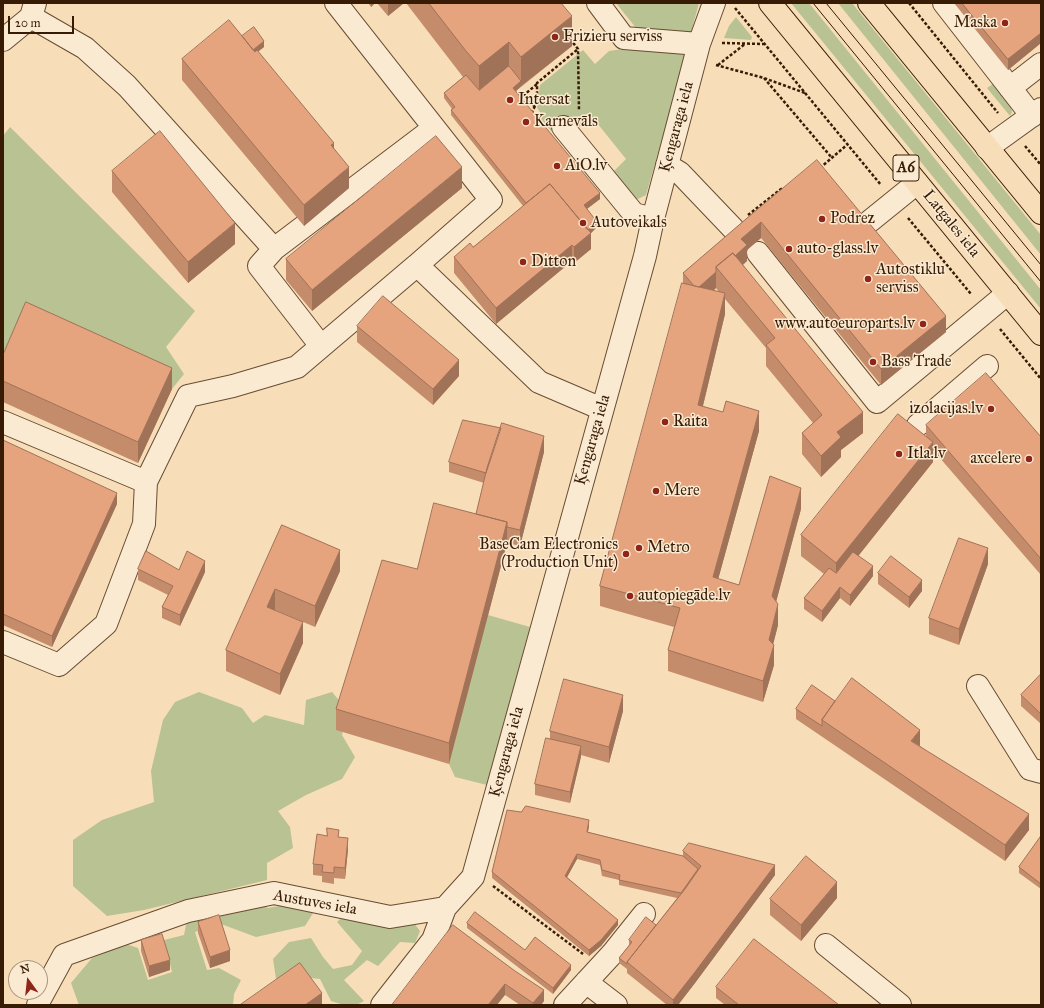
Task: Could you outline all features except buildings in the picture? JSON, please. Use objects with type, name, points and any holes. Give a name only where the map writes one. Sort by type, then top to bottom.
[{"type":"highway","name":"Latgales iela","points":[[770,3],[1041,334]]},
{"type":"highway","points":[[869,3],[1041,213]]},
{"type":"street","points":[[3,642],[59,665],[106,624],[144,524],[146,482],[188,396],[233,386],[297,367],[491,200],[336,3]]},
{"type":"street","points":[[598,3],[624,38],[708,43]]},
{"type":"street","name":"Ķengaraga iela","points":[[480,880],[602,409],[645,256],[667,165],[708,43],[714,3]]},
{"type":"street","points":[[944,3],[1010,88],[1036,113],[987,148]]},
{"type":"street","points":[[3,40],[33,10],[85,48],[127,86],[274,249]]},
{"type":"street","points":[[1010,88],[1041,64]]},
{"type":"street","points":[[321,346],[259,266],[274,249],[434,128]]},
{"type":"street","points":[[568,134],[634,214],[653,219]]},
{"type":"street","points":[[667,165],[680,173],[737,233]]},
{"type":"street","points":[[870,221],[917,183]]},
{"type":"street","points":[[758,253],[877,402],[1008,293]]},
{"type":"street","points":[[417,265],[539,382],[602,409]]},
{"type":"street","points":[[918,425],[987,366]]},
{"type":"street","points":[[3,422],[146,482]]},
{"type":"street","points":[[978,686],[1030,769],[1041,772]]},
{"type":"street","points":[[382,1005],[433,940],[445,908],[480,880]]},
{"type":"street","name":"Austuves iela","points":[[38,1005],[64,955],[188,911],[274,893],[390,917],[445,908]]},
{"type":"street","points":[[566,1005],[612,954],[644,914]]},
{"type":"street","points":[[826,945],[900,1005]]},
{"type":"street","points":[[586,982],[609,1003]]},
{"type":"path","points":[[909,3],[1041,165]]},
{"type":"path","points":[[568,134],[579,127],[578,49],[569,38]]},
{"type":"path","points":[[708,43],[765,44]]},
{"type":"path","points":[[718,66],[745,44]]},
{"type":"path","points":[[711,64],[764,78],[805,93]]},
{"type":"path","points":[[764,78],[832,158]]},
{"type":"path","points":[[535,107],[524,94],[537,83]]},
{"type":"path","points":[[816,170],[848,144]]},
{"type":"path","points":[[737,233],[781,189],[787,190]]},
{"type":"path","points":[[480,880],[585,955]]},
{"type":"green space","points":[[616,3],[699,3],[690,36],[636,28]]},
{"type":"green space","points":[[791,3],[809,3],[1041,290],[1041,309]]},
{"type":"green space","points":[[838,3],[852,3],[1041,235],[1041,255]]},
{"type":"green space","points":[[736,17],[752,37],[751,40],[724,38],[729,26]]},
{"type":"green space","points":[[636,47],[687,52],[646,195],[638,199],[631,196],[614,171],[626,159],[593,118],[579,127],[568,116],[551,131],[541,119],[543,116],[537,108],[540,85],[583,50],[595,64],[609,51]]},
{"type":"green space","points":[[993,84],[1011,107],[1012,112],[1010,116],[987,88]]},
{"type":"green space","points":[[10,127],[195,311],[166,347],[184,374],[172,389],[3,376],[3,136]]},
{"type":"green space","points":[[488,615],[530,627],[487,785],[455,777],[449,764]]},
{"type":"green space","points":[[199,692],[242,708],[253,723],[265,715],[304,725],[306,700],[332,692],[348,711],[342,735],[355,757],[342,779],[306,795],[278,811],[290,827],[293,848],[267,863],[267,880],[144,910],[107,916],[73,886],[73,840],[102,820],[154,802],[151,771],[163,720],[175,702]]},
{"type":"green space","points":[[257,902],[268,908],[301,902],[315,910],[305,926],[256,937],[221,924],[195,932],[207,970],[219,968],[241,980],[234,994],[233,1005],[79,1005],[71,983],[92,958],[126,944],[138,948],[148,980],[172,972],[164,940],[184,935],[187,920]]},
{"type":"green space","points":[[348,911],[410,918],[420,931],[415,943],[400,942],[378,966],[367,960],[344,980],[364,1001],[356,1005],[344,1005],[331,1001],[320,979],[302,977],[290,982],[276,979],[273,959],[289,942],[311,938],[323,957],[333,969],[352,965],[362,951],[337,922]]},
{"type":"tram line","points":[[813,3],[1041,282]]},
{"type":"tram line","points":[[826,3],[1041,265]]},
{"type":"place","name":"Maska","points":[[1005,23]]},
{"type":"place","name":"Frizieru serviss","points":[[555,37]]},
{"type":"place","name":"Intersat","points":[[510,100]]},
{"type":"place","name":"Karnevāls","points":[[526,122]]},
{"type":"place","name":"AiO.lv","points":[[557,166]]},
{"type":"place","name":"Podrez","points":[[822,219]]},
{"type":"place","name":"Autoveikals","points":[[583,223]]},
{"type":"place","name":"auto-glass.lv","points":[[789,249]]},
{"type":"place","name":"Ditton","points":[[523,262]]},
{"type":"place","name":"Autostiklu serviss","points":[[868,279]]},
{"type":"place","name":"www.autoeuroparts.lv","points":[[923,324]]},
{"type":"place","name":"Bass Trade","points":[[873,362]]},
{"type":"place","name":"izolacijas.lv","points":[[991,409]]},
{"type":"place","name":"Raita","points":[[665,422]]},
{"type":"place","name":"Itla.lv","points":[[899,454]]},
{"type":"place","name":"axcelere","points":[[1029,459]]},
{"type":"place","name":"Mere","points":[[656,491]]},
{"type":"place","name":"Metro","points":[[639,548]]},
{"type":"place","name":"BaseCam Electronics (Production Unit)","points":[[626,554]]},
{"type":"place","name":"autopiegāde.lv","points":[[630,596]]}]
